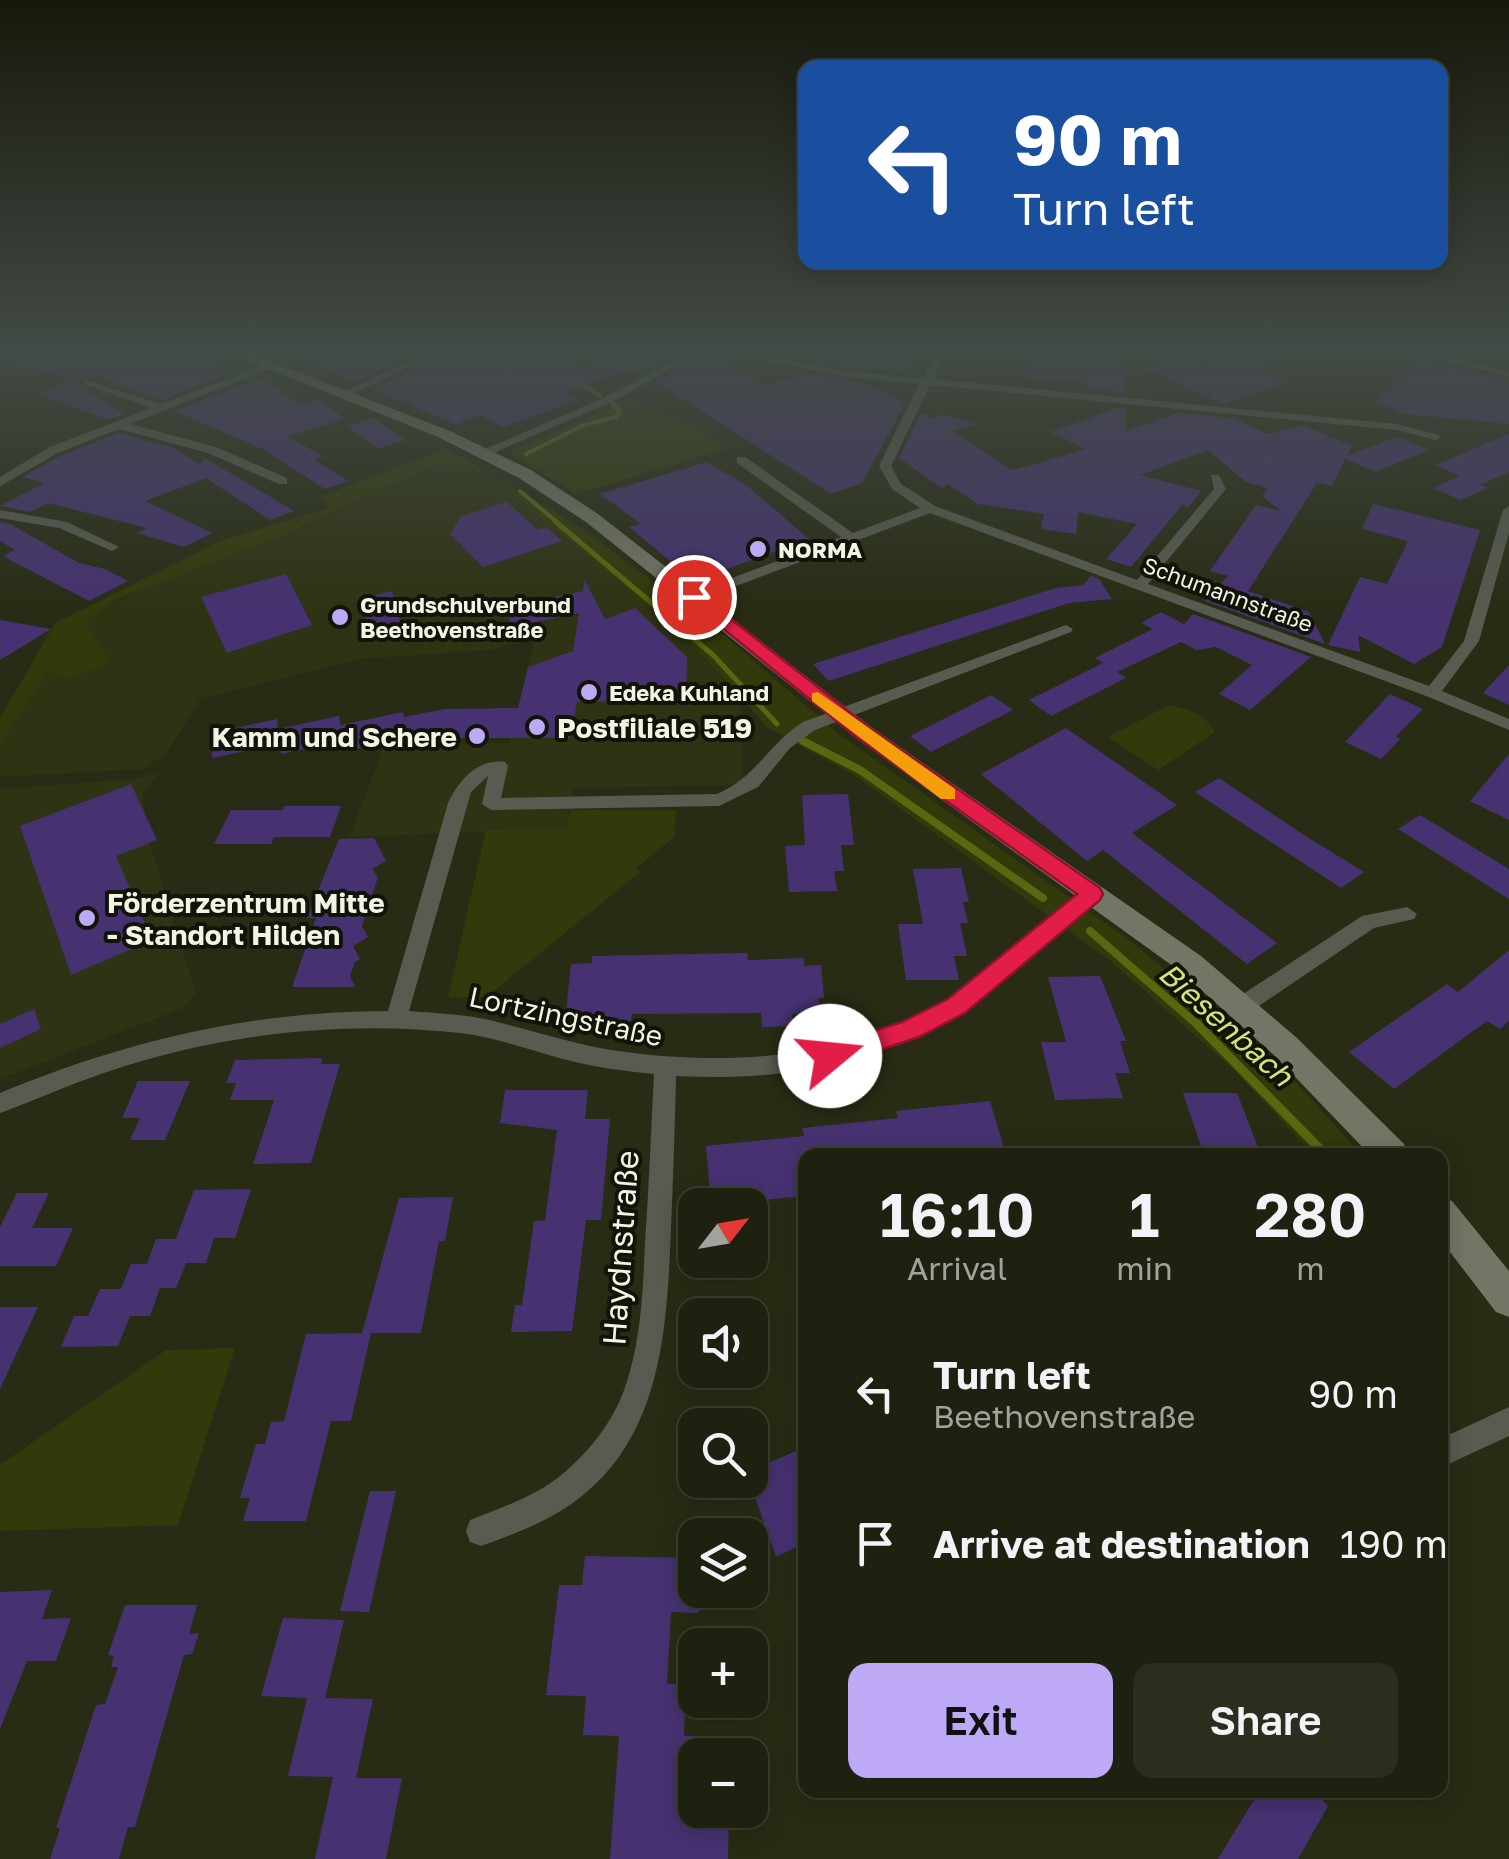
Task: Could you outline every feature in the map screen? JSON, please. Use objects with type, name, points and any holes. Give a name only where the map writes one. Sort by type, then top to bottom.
[{"type":"street","points":[[0,482],[23,465],[88,438]]},
{"type":"street","points":[[166,438],[212,450],[283,481]]},
{"type":"street","points":[[447,438],[482,453],[579,509],[837,712],[1191,964],[1242,1006],[1386,1148]]},
{"type":"street","points":[[482,453],[517,438]]},
{"type":"street","name":"Schumannstraße","points":[[900,438],[885,466],[892,482],[930,509],[1432,692],[1509,725]]},
{"type":"street","points":[[0,458],[23,465]]},
{"type":"street","points":[[741,460],[851,538]]},
{"type":"street","points":[[1140,586],[1220,489],[1215,478]]},
{"type":"street","points":[[694,597],[930,509]]},
{"type":"street","points":[[1432,692],[1471,641],[1509,510]]},
{"type":"street","points":[[0,514],[62,525],[112,548]]},
{"type":"street","points":[[396,1020],[457,804],[465,786],[479,772],[498,766],[491,804],[703,802],[748,789],[768,771],[789,736],[837,712],[1066,629]]},
{"type":"street","name":"Lortzingstraße","points":[[0,1103],[90,1067],[200,1036],[294,1024],[396,1020],[476,1026],[558,1048],[666,1068],[713,1069],[798,1062],[844,1052],[910,1030],[983,988],[1092,894]]},
{"type":"street","points":[[1242,1006],[1369,920],[1407,914]]},
{"type":"street","name":"Haydnstraße","points":[[480,1531],[536,1509],[560,1494],[598,1458],[638,1395],[652,1348],[656,1303],[666,1068]]},
{"type":"street","points":[[1448,1222],[1509,1299]]},
{"type":"street","points":[[1448,1450],[1509,1421]]},
{"type":"shaded area","points":[[541,438],[712,438],[725,449],[576,494],[509,452]]},
{"type":"shaded area","points":[[447,448],[496,477],[472,467],[433,466],[285,535],[117,599],[85,623],[111,662],[65,679],[48,672],[0,744],[0,718],[55,623],[218,542],[328,508],[320,497]]},
{"type":"shaded area","name":"Grundschulverbund Beethovenstraße","points":[[433,466],[472,467],[513,484],[507,491],[706,658],[729,687],[741,711],[744,785],[573,788],[566,829],[350,837],[384,744],[510,743],[535,636],[493,650],[360,659],[201,698],[166,754],[143,769],[0,777],[0,744],[48,672],[110,662],[85,623],[98,611],[150,585],[305,527]]},
{"type":"shaded area","points":[[511,486],[583,529],[720,632],[839,734],[1132,942],[1290,1076],[1356,1148],[1307,1148],[1233,1069],[1112,962],[854,775],[768,728],[705,658],[640,599],[507,491]]},
{"type":"shaded area","points":[[1169,705],[1196,713],[1215,732],[1158,770],[1108,737]]},
{"type":"shaded area","name":"Förderzentrum Mitte - Standort Hilden","points":[[159,772],[142,795],[150,844],[196,993],[183,1008],[0,1079],[0,789],[132,779]]},
{"type":"shaded area","points":[[570,810],[676,810],[674,837],[636,868],[640,872],[485,998],[448,997],[486,830],[566,829]]},
{"type":"shaded area","points":[[235,1348],[178,1525],[0,1531],[0,1465],[166,1350]]},
{"type":"building","points":[[107,438],[136,438],[174,448],[200,465],[205,458],[294,511],[270,520],[206,478],[145,501],[212,533],[184,547],[137,533],[147,528],[48,503],[30,512],[0,506],[44,483],[23,477],[60,456]]},
{"type":"building","points":[[236,438],[291,438],[323,457],[314,460],[348,481],[325,489],[263,449]]},
{"type":"building","points":[[363,438],[405,440],[378,449]]},
{"type":"building","points":[[743,438],[887,438],[862,483],[831,494]]},
{"type":"building","points":[[909,438],[962,438],[1010,469],[1085,449],[1062,438],[1333,438],[1352,446],[1347,456],[1399,438],[1429,450],[1375,472],[1345,459],[1332,486],[1317,483],[1248,591],[1309,612],[1325,644],[1205,601],[1228,576],[1210,571],[1256,505],[1281,511],[1262,496],[1268,488],[1246,482],[1208,450],[1140,475],[1201,491],[1189,507],[1182,505],[1131,567],[1106,559],[1137,524],[1078,512],[1076,534],[1041,529],[1044,514],[978,504],[948,484],[943,489],[899,458]]},
{"type":"building","points":[[1500,438],[1509,438],[1509,472],[1480,485],[1488,488],[1461,500],[1433,488],[1460,476],[1435,465]]},
{"type":"building","points":[[707,462],[746,485],[809,539],[705,577],[687,575],[629,527],[641,524],[600,494]]},
{"type":"building","points":[[507,502],[538,530],[546,527],[562,541],[483,567],[450,534],[461,516]]},
{"type":"building","points":[[1373,504],[1480,530],[1442,647],[1414,664],[1358,635],[1360,652],[1328,645],[1360,577],[1387,584],[1408,541],[1362,529]]},
{"type":"building","points":[[0,522],[79,563],[105,569],[128,581],[89,601],[8,559],[4,555],[15,550],[0,541]]},
{"type":"building","points":[[286,574],[312,625],[227,653],[201,597]]},
{"type":"building","points":[[1091,576],[1099,579],[1112,599],[1069,603],[829,681],[813,664],[1056,588],[1083,585]]},
{"type":"building","points":[[584,579],[605,619],[635,608],[687,657],[686,701],[577,702],[570,738],[450,738],[453,731],[344,751],[343,741],[281,754],[280,744],[212,758],[212,733],[277,719],[278,729],[339,716],[341,728],[403,712],[404,717],[445,709],[518,708],[528,667],[573,651],[579,613],[512,627],[505,607],[583,591]]},
{"type":"building","points":[[392,591],[401,625],[373,633],[357,600]]},
{"type":"building","points":[[1161,612],[1184,624],[1193,614],[1311,657],[1250,710],[1219,694],[1252,665],[1216,647],[1197,650],[1181,642],[1117,672],[1126,678],[1051,716],[1029,700],[1103,663],[1095,658],[1153,629],[1141,623]]},
{"type":"building","points":[[0,620],[51,629],[0,660]]},
{"type":"building","points":[[1509,665],[1509,705],[1483,693]]},
{"type":"building","points":[[1390,694],[1423,709],[1396,736],[1400,739],[1381,759],[1345,742]]},
{"type":"building","points":[[991,695],[1013,710],[931,752],[910,736]]},
{"type":"building","points":[[1066,728],[1177,805],[1132,833],[1277,943],[1247,964],[1103,850],[1087,861],[981,774]]},
{"type":"building","points":[[1509,754],[1509,820],[1470,801]]},
{"type":"building","points":[[1219,778],[1364,872],[1341,888],[1195,792]]},
{"type":"building","points":[[131,784],[157,840],[116,856],[152,940],[71,975],[20,826]]},
{"type":"building","points":[[848,794],[854,845],[841,845],[844,871],[834,871],[837,891],[789,892],[785,846],[805,845],[802,795]]},
{"type":"building","points":[[284,806],[341,806],[330,837],[274,837],[271,844],[214,844],[231,810],[283,810]]},
{"type":"building","points":[[1420,815],[1509,869],[1509,899],[1398,829]]},
{"type":"building","points":[[374,838],[386,861],[372,869],[378,877],[362,926],[368,937],[353,946],[360,959],[350,976],[355,987],[292,987],[316,918],[307,918],[339,839]]},
{"type":"building","points":[[961,868],[969,902],[963,902],[968,923],[960,923],[967,956],[954,956],[959,980],[906,980],[898,924],[923,924],[913,869]]},
{"type":"building","points":[[1509,950],[1509,1021],[1500,1029],[1487,1021],[1394,1089],[1349,1052],[1447,984],[1458,992]]},
{"type":"building","points":[[747,953],[748,960],[804,958],[804,966],[821,965],[821,1014],[792,1014],[793,1026],[762,1027],[761,1013],[632,1014],[631,1021],[576,1023],[577,1012],[566,1012],[571,964],[592,963],[592,956]]},
{"type":"building","points":[[1100,976],[1126,1041],[1120,1041],[1130,1073],[1115,1073],[1123,1098],[1055,1100],[1041,1042],[1066,1042],[1048,977]]},
{"type":"building","points":[[34,1009],[41,1029],[0,1048],[0,1024]]},
{"type":"building","points":[[322,1058],[321,1064],[340,1064],[311,1163],[253,1164],[274,1100],[230,1100],[236,1083],[226,1083],[235,1060]]},
{"type":"building","points":[[138,1081],[190,1081],[165,1140],[130,1140],[140,1118],[122,1118]]},
{"type":"building","points":[[505,1090],[588,1090],[585,1119],[610,1119],[601,1220],[586,1220],[572,1331],[511,1332],[515,1305],[522,1305],[534,1221],[545,1220],[557,1130],[500,1123]]},
{"type":"building","points":[[1183,1093],[1237,1093],[1258,1148],[1202,1148]]},
{"type":"building","points":[[990,1101],[1004,1148],[798,1148],[798,1197],[768,1200],[768,1188],[710,1188],[706,1146],[804,1136],[802,1128],[898,1118],[896,1111]]},
{"type":"building","points":[[251,1189],[235,1238],[214,1238],[206,1263],[186,1263],[176,1288],[160,1288],[150,1316],[130,1316],[118,1346],[61,1347],[74,1316],[88,1316],[100,1289],[121,1289],[131,1264],[147,1264],[156,1239],[176,1239],[194,1190]]},
{"type":"building","points":[[17,1193],[49,1193],[32,1228],[73,1228],[56,1266],[0,1266],[0,1227]]},
{"type":"building","points":[[453,1197],[445,1241],[439,1241],[421,1333],[362,1333],[399,1198]]},
{"type":"building","points":[[0,1307],[38,1307],[0,1389]]},
{"type":"building","points":[[371,1333],[351,1421],[331,1421],[306,1521],[243,1521],[250,1498],[240,1498],[256,1444],[265,1444],[271,1422],[284,1421],[306,1334]]},
{"type":"building","points":[[798,1450],[798,1546],[776,1557],[768,1534],[768,1518],[762,1518],[755,1498],[768,1498],[768,1463]]},
{"type":"building","points":[[370,1491],[396,1491],[369,1612],[340,1611]]},
{"type":"building","points":[[585,1556],[678,1558],[678,1608],[699,1608],[699,1613],[671,1612],[667,1684],[678,1684],[678,1718],[685,1718],[684,1736],[718,1736],[678,1738],[678,1828],[729,1828],[728,1859],[610,1859],[619,1736],[583,1735],[586,1696],[546,1695],[559,1585],[582,1585]]},
{"type":"building","points":[[52,1590],[42,1619],[71,1618],[56,1661],[27,1661],[0,1729],[0,1592]]},
{"type":"building","points":[[125,1605],[197,1605],[189,1634],[199,1633],[192,1654],[184,1655],[135,1827],[128,1827],[119,1859],[50,1859],[60,1828],[56,1828],[96,1705],[105,1704],[118,1667],[111,1667],[114,1656],[108,1655]]},
{"type":"building","points":[[283,1618],[344,1620],[325,1698],[373,1699],[356,1778],[402,1778],[386,1859],[315,1859],[333,1777],[288,1776],[307,1698],[261,1696]]},
{"type":"building","points":[[1255,1798],[1320,1798],[1328,1806],[1298,1859],[1218,1859]]},
{"type":"waterway","name":"Biesenbach","points":[[526,454],[558,438]]},
{"type":"waterway","name":"Biesenbach","points":[[520,491],[558,523]]},
{"type":"waterway","name":"Biesenbach","points":[[555,521],[713,655],[777,724]]},
{"type":"waterway","name":"Biesenbach","points":[[801,740],[808,743]]},
{"type":"waterway","name":"Biesenbach","points":[[803,741],[860,770],[1043,898]]},
{"type":"waterway","name":"Biesenbach","points":[[1090,931],[1200,1027]]},
{"type":"waterway","points":[[1200,1027],[1319,1148]]},
{"type":"slow traffic","points":[[818,697],[948,794]]},
{"type":"place","name":"NORMA","points":[[758,549]]},
{"type":"place","name":"Grundschulverbund Beethovenstraße","points":[[340,617]]},
{"type":"place","name":"Edeka Kuhland","points":[[589,692]]},
{"type":"place","name":"Postfiliale 519","points":[[537,727]]},
{"type":"place","name":"Kamm und Schere","points":[[477,736]]},
{"type":"place","name":"Förderzentrum Mitte - Standort Hilden","points":[[87,918]]},
{"type":"route","points":[[694,597],[863,732],[1092,894],[957,1006],[910,1030],[830,1056]]}]
